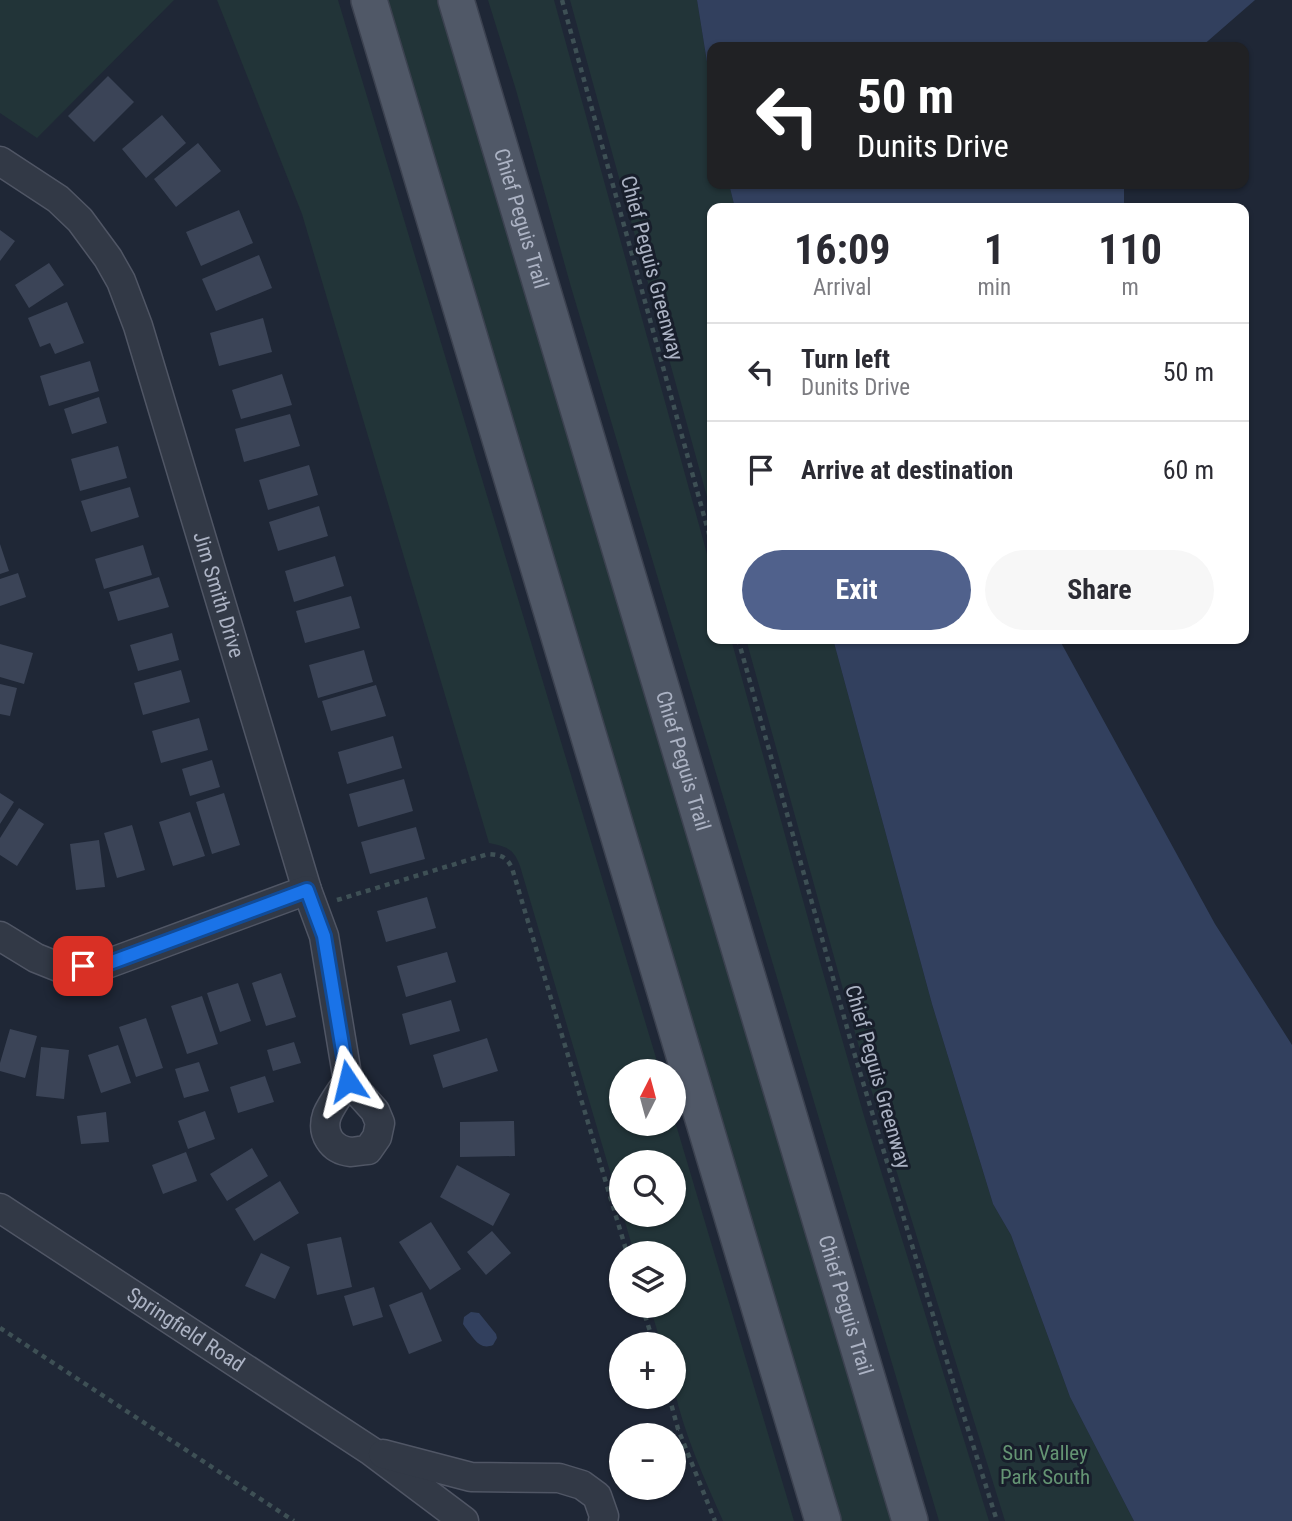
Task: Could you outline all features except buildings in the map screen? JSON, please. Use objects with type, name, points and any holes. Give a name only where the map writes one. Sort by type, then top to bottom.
[{"type":"main road","points":[[369,0],[823,1521]]},
{"type":"main road","name":"Chief Peguis Trail","points":[[456,0],[911,1521]]},
{"type":"street","name":"Jim Smith Drive","points":[[0,161],[58,199],[80,220],[121,281],[142,340],[310,898],[324,936],[348,1081]]},
{"type":"street","points":[[0,936],[36,958],[61,968],[104,965],[310,898]]},
{"type":"street","name":"Springfield Road","points":[[0,1208],[371,1451],[464,1521]]},
{"type":"street","name":"Springfield Road","points":[[371,1451],[471,1477],[559,1478],[582,1485],[597,1496],[603,1521]]},
{"type":"path","name":"Chief Peguis Greenway","points":[[562,0],[707,527]]},
{"type":"path","name":"Chief Peguis Greenway","points":[[739,644],[853,1049],[997,1521]]},
{"type":"path","points":[[310,898],[488,854],[507,859],[512,868],[623,1241]]},
{"type":"path","points":[[0,1328],[294,1521]]},
{"type":"path","points":[[686,1449],[715,1521]]},
{"type":"green space","points":[[0,0],[174,0],[37,138],[0,113]]},
{"type":"green space","points":[[217,0],[338,0],[656,1059],[609,1059],[609,1136],[679,1136],[684,1150],[609,1150],[609,1168],[520,866],[509,849],[489,843],[302,214]]},
{"type":"green space","points":[[387,0],[441,0],[894,1521],[841,1521]]},
{"type":"green space","points":[[488,0],[554,0],[707,554],[707,644],[732,644],[864,1116],[989,1521],[939,1521],[571,287]]},
{"type":"green space","points":[[570,0],[697,0],[707,62],[707,189],[730,189],[734,203],[707,203],[707,497]]},
{"type":"green space","name":"Sun Valley Park South","points":[[747,644],[834,644],[932,1004],[993,1204],[1011,1235],[1070,1397],[1134,1521],[1005,1521],[867,1076]]},
{"type":"green space","points":[[686,1158],[794,1521],[723,1521],[695,1456],[680,1409],[686,1409],[686,1332],[658,1332],[653,1318],[686,1318],[686,1241],[631,1241],[626,1227],[686,1227]]},
{"type":"water","points":[[697,0],[1255,0],[1207,42],[707,42],[707,62]]},
{"type":"water","points":[[730,189],[1124,189],[1124,203],[734,203]]},
{"type":"water","points":[[834,644],[1062,644],[1215,924],[1292,1045],[1292,1521],[1134,1521],[1070,1397],[1011,1235],[993,1204],[932,1004]]},
{"type":"water","points":[[471,1312],[479,1313],[496,1334],[493,1345],[480,1345],[463,1324],[464,1317]]},
{"type":"route","points":[[83,966],[104,965],[307,890],[324,936],[348,1081]]}]
